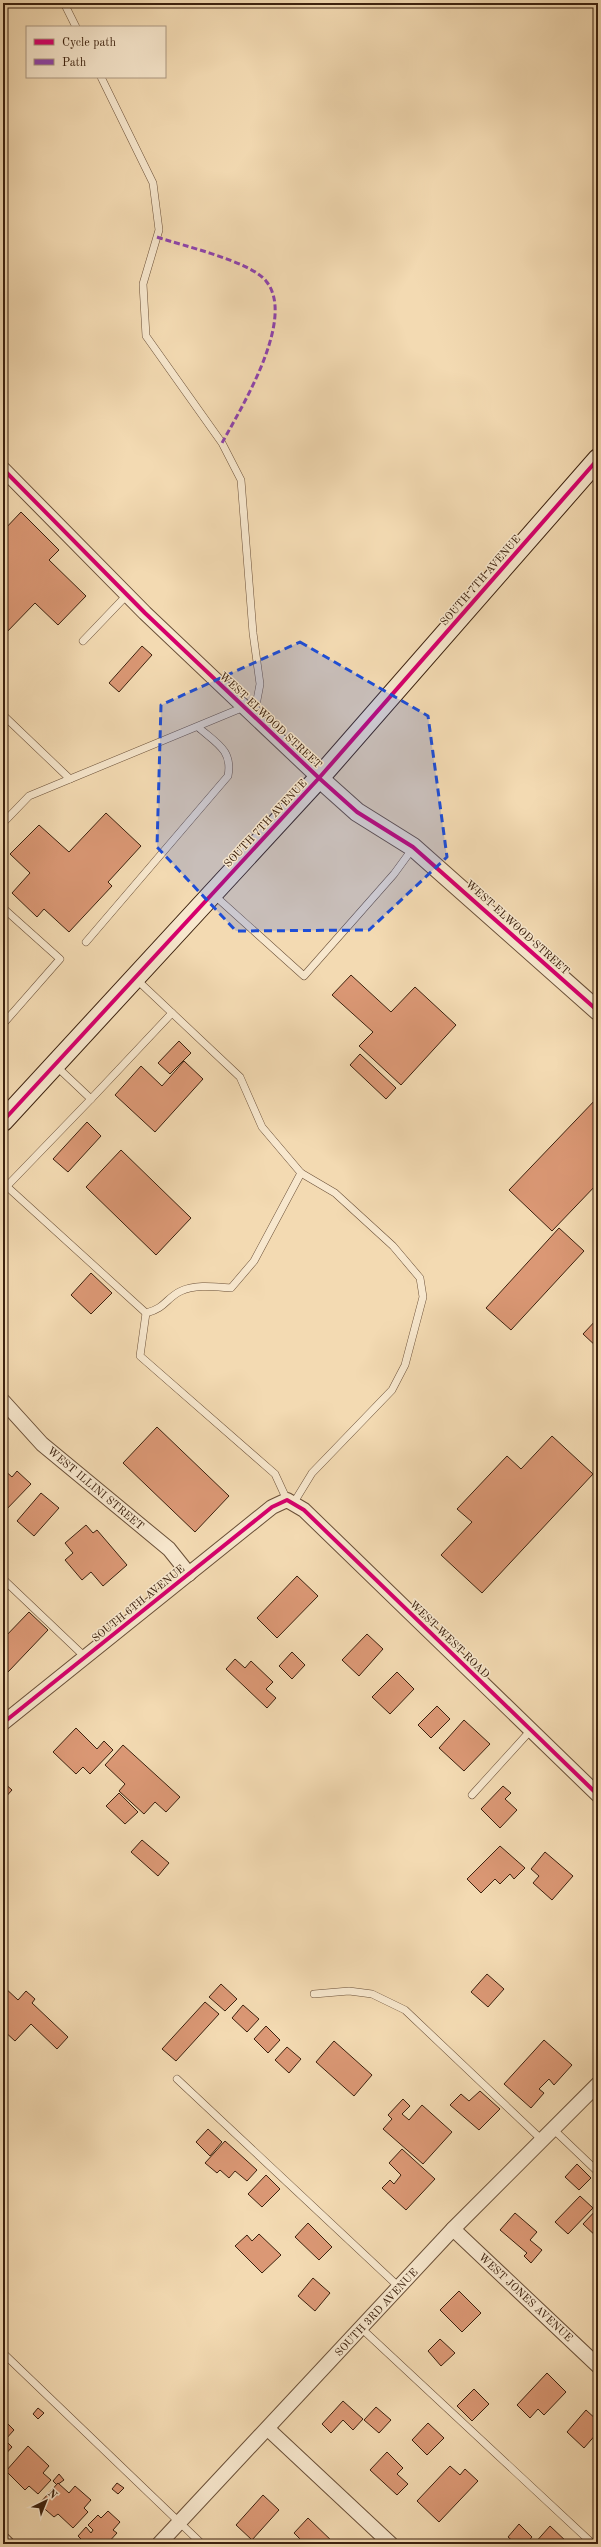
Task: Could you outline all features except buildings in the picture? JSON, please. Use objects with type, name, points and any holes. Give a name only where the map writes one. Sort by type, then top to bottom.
[{"type":"main road","name":"SOUTH 7TH AVENUE","points":[[3,1121],[319,778],[598,459]]},
{"type":"street","name":"WEST ELWOOD STREET","points":[[3,469],[127,595],[319,778],[357,812],[413,847],[598,1011]]},
{"type":"street","name":"WEST ILLINI STREET","points":[[3,1401],[42,1444],[169,1549],[189,1574]]},
{"type":"street","name":"SOUTH 6TH AVENUE","points":[[3,1723],[272,1507],[290,1502]]},
{"type":"street","name":"WEST WEST ROAD","points":[[290,1502],[304,1510],[598,1795]]},
{"type":"street","name":"SOUTH 3RD AVENUE","points":[[159,2544],[268,2429],[453,2229],[598,2084]]},
{"type":"street","name":"WEST JONES AVENUE","points":[[453,2229],[598,2366]]},
{"type":"street","points":[[268,2429],[391,2544]]},
{"type":"street","points":[[3,2540],[7,2544]]},
{"type":"lane","points":[[64,3],[76,26]]},
{"type":"lane","points":[[3,823],[29,796],[198,727],[249,712],[260,684],[253,633],[241,480],[222,443],[146,336],[144,284],[159,230],[153,183],[101,78]]},
{"type":"lane","points":[[83,641],[127,595]]},
{"type":"lane","points":[[3,715],[70,780]]},
{"type":"lane","points":[[86,942],[228,776],[230,762],[226,753],[198,727]]},
{"type":"lane","points":[[212,894],[304,976],[394,874],[413,847]]},
{"type":"lane","points":[[3,908],[60,959],[3,1024]]},
{"type":"lane","points":[[135,978],[240,1077],[262,1128],[301,1173],[335,1193],[393,1246],[420,1278],[423,1297],[416,1329],[405,1365],[392,1390],[312,1473],[290,1502],[275,1474],[140,1356],[146,1313]]},
{"type":"lane","points":[[146,1313],[5,1184],[91,1099],[172,1013]]},
{"type":"lane","points":[[54,1065],[91,1099]]},
{"type":"lane","points":[[146,1313],[159,1309],[180,1291],[204,1287],[231,1288],[254,1261],[301,1173]]},
{"type":"lane","points":[[3,1579],[85,1657]]},
{"type":"lane","points":[[472,1795],[531,1730]]},
{"type":"lane","points":[[314,1994],[349,1991],[372,1994],[406,2010],[542,2140]]},
{"type":"lane","points":[[177,2079],[399,2287]]},
{"type":"lane","points":[[553,2129],[598,2172]]},
{"type":"lane","points":[[361,2328],[593,2544]]},
{"type":"lane","points":[[3,2353],[202,2544]]},
{"type":"highlighted area","points":[[300,642],[428,716],[447,857],[369,930],[236,931],[157,847],[161,705]]},
{"type":"marked path","points":[[157,237],[215,255],[246,267],[266,281],[274,297],[275,317],[271,339],[263,363],[222,443]]},
{"type":"cycle path","points":[[3,1121],[319,778],[598,459]]},
{"type":"cycle path","points":[[3,469],[145,613],[319,778],[357,812],[413,847],[598,1011]]},
{"type":"cycle path","points":[[3,1723],[272,1507],[287,1500],[304,1510],[598,1795]]}]
